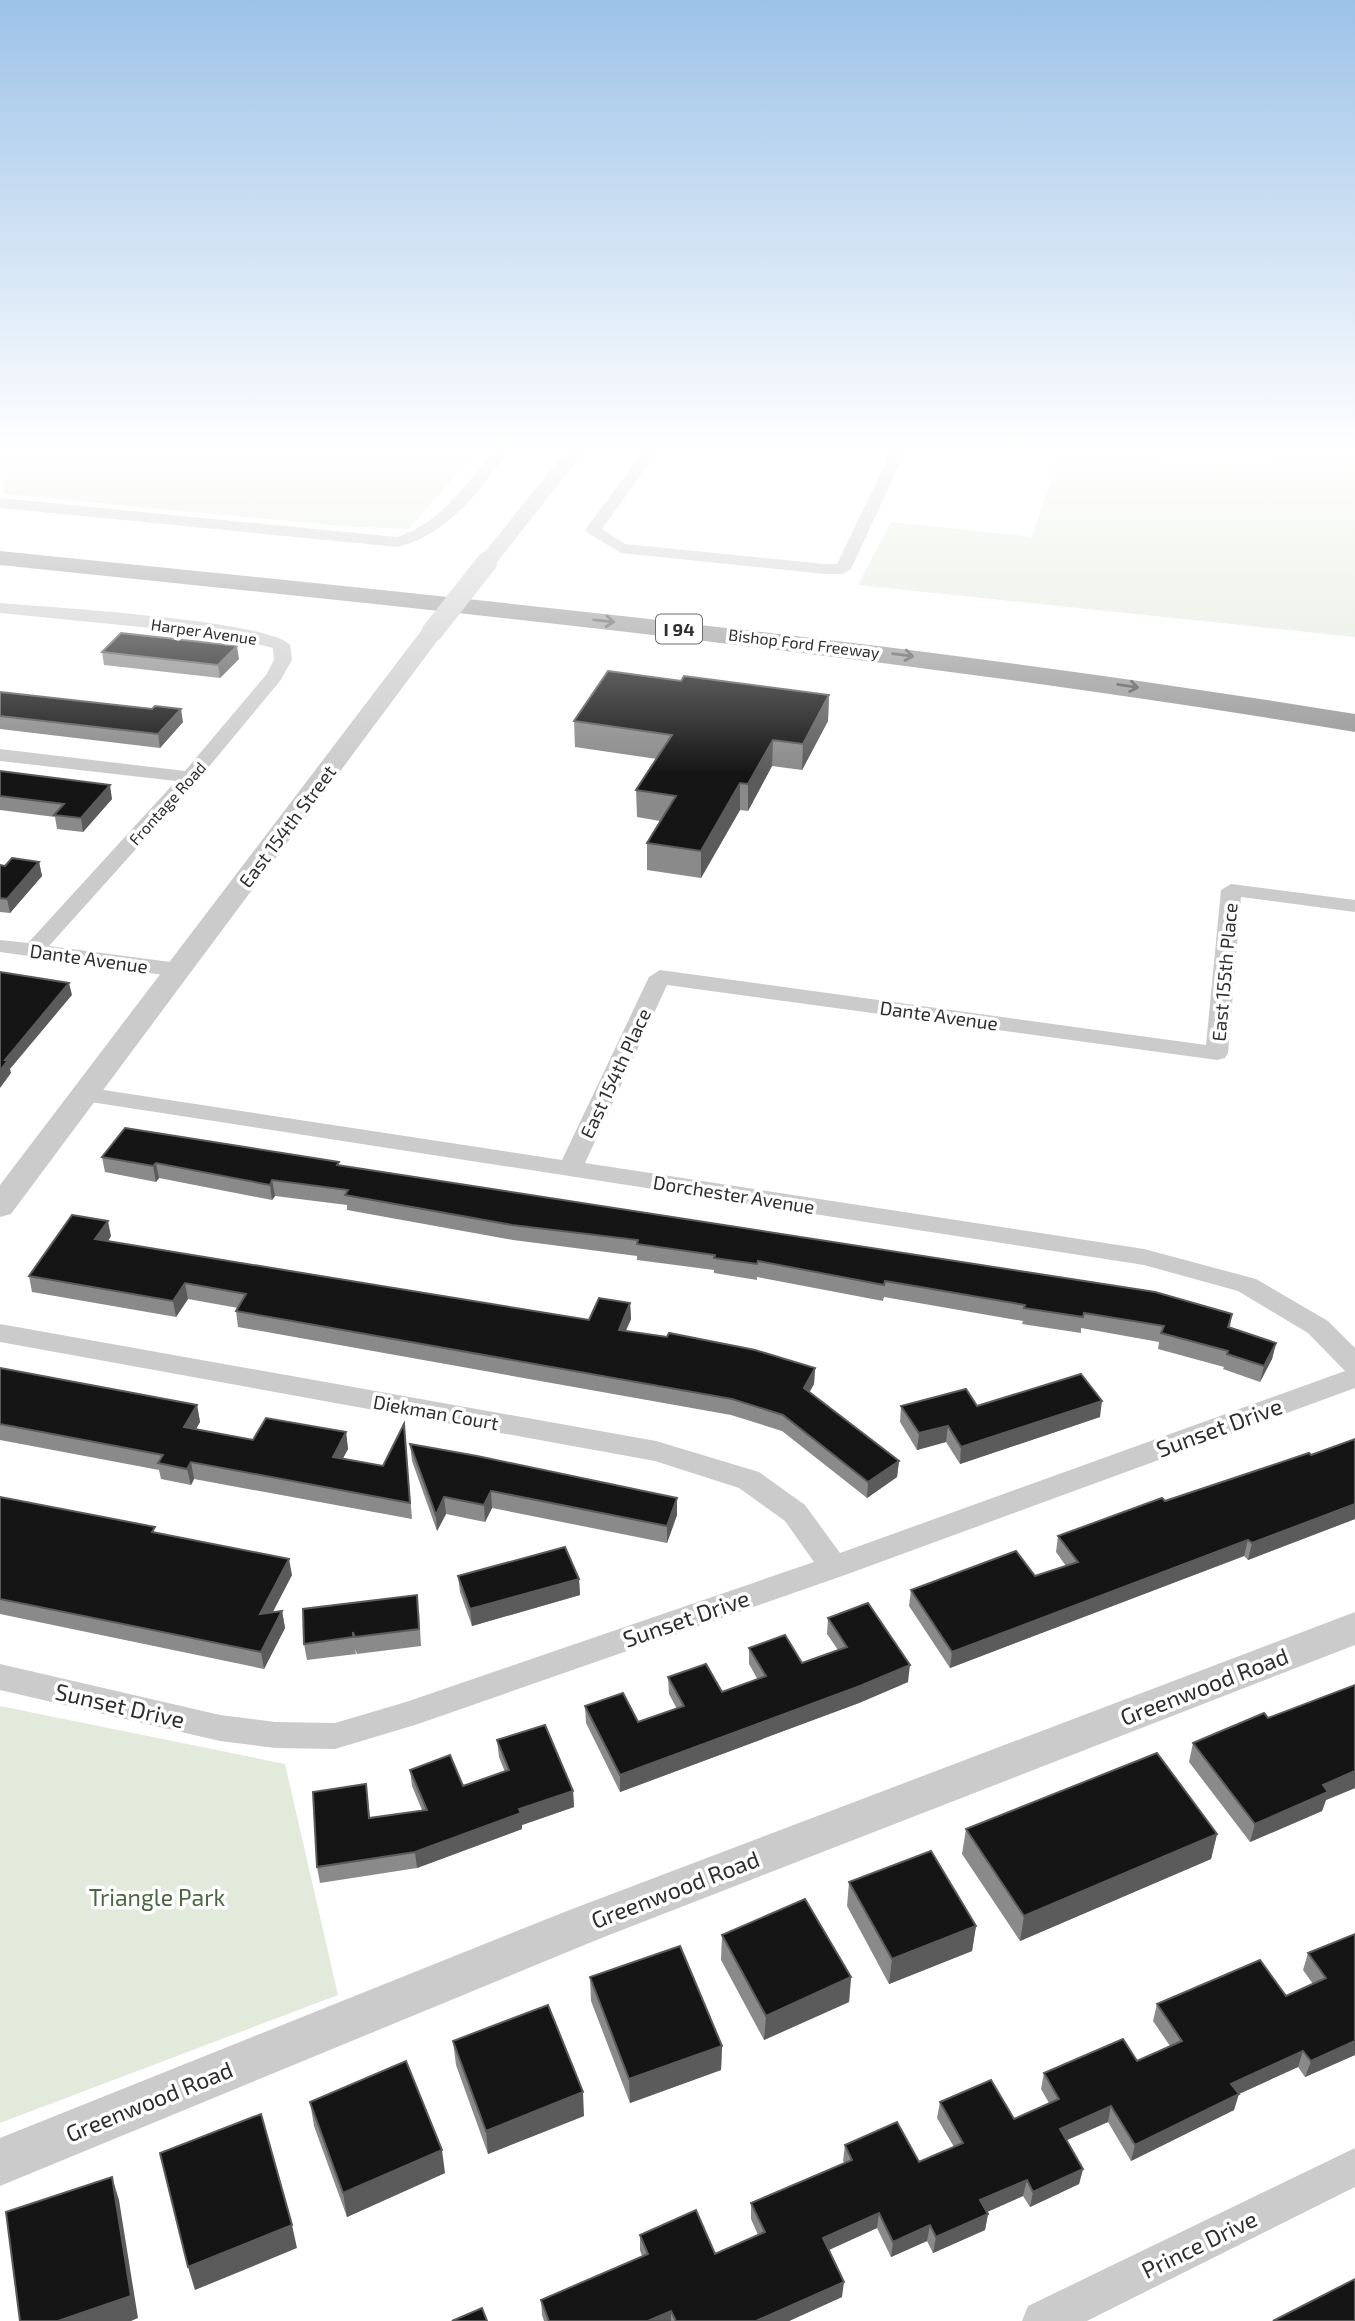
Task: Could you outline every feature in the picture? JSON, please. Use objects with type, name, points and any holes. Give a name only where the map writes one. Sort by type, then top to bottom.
[{"type":"highway","name":"Bishop Ford Freeway","points":[[157,556],[907,634],[1172,670],[1355,700]]},
{"type":"highway","name":"Bishop Ford Freeway","points":[[0,558],[869,650],[1106,683],[1355,723]]},
{"type":"street","name":"East 154th Street","points":[[2,1201],[492,556]]},
{"type":"street","points":[[709,556],[843,569],[849,556]]},
{"type":"street","name":"Harper Avenue","points":[[0,608],[221,630],[258,637],[281,645]]},
{"type":"street","name":"Frontage Road","points":[[33,951],[191,777],[274,677],[283,660],[281,645]]},
{"type":"street","points":[[0,755],[191,777]]},
{"type":"street","name":"East 155th Place","points":[[1217,1053],[1231,890],[1355,906]]},
{"type":"street","name":"Dante Avenue","points":[[0,946],[178,971]]},
{"type":"street","name":"Dante Avenue","points":[[660,977],[1217,1053]]},
{"type":"street","name":"East 154th Place","points":[[570,1169],[660,977]]},
{"type":"street","name":"Dorchester Avenue","points":[[84,1094],[1144,1257],[1247,1285],[1318,1327],[1355,1365]]},
{"type":"street","name":"Diekman Court","points":[[0,1333],[656,1451],[749,1480],[795,1513],[834,1567]]},
{"type":"street","name":"Sunset Drive","points":[[0,1677],[220,1728],[275,1735],[335,1736],[407,1716],[834,1567],[1355,1378]]},
{"type":"street","name":"Greenwood Road","points":[[0,2162],[583,1925],[1355,1628]]},
{"type":"street","name":"Prince Drive","points":[[1066,2316],[1355,2167]]},
{"type":"green space","points":[[873,556],[1355,556],[1355,637],[858,585]]},
{"type":"green space","name":"Triangle Park","points":[[0,1706],[285,1764],[338,1995],[0,2123]]},
{"type":"building","points":[[121,633],[237,646],[218,665],[102,652]]},
{"type":"building","points":[[608,671],[681,681],[684,676],[829,695],[803,744],[773,740],[748,784],[740,783],[701,851],[647,843],[676,796],[636,790],[672,735],[574,721]]},
{"type":"building","points":[[0,692],[152,709],[155,706],[181,709],[158,734],[0,716]]},
{"type":"building","points":[[0,771],[110,785],[81,818],[54,815],[64,804],[0,796]]},
{"type":"building","points":[[12,858],[39,862],[7,899],[0,898],[0,865],[5,866]]},
{"type":"building","points":[[0,972],[69,983],[5,1060],[8,1060],[0,1071]]},
{"type":"building","points":[[125,1128],[339,1162],[337,1165],[1155,1292],[1232,1314],[1228,1327],[1276,1343],[1264,1366],[1227,1354],[1228,1351],[1161,1333],[1164,1326],[1084,1313],[1083,1317],[1024,1308],[1025,1305],[885,1281],[884,1285],[758,1261],[757,1264],[714,1258],[715,1255],[637,1244],[638,1240],[512,1225],[345,1195],[348,1190],[272,1180],[270,1185],[156,1163],[153,1166],[102,1157]]},
{"type":"building","points":[[72,1215],[108,1221],[95,1239],[589,1320],[599,1298],[630,1303],[619,1330],[667,1337],[669,1333],[755,1350],[815,1368],[804,1388],[899,1461],[868,1482],[783,1415],[732,1399],[236,1311],[246,1294],[185,1283],[173,1301],[29,1276]]},
{"type":"building","points":[[0,1368],[197,1405],[184,1427],[253,1440],[266,1418],[346,1432],[333,1457],[383,1466],[404,1424],[410,1503],[191,1462],[187,1469],[158,1463],[163,1455],[0,1424]]},
{"type":"building","points":[[1081,1374],[1102,1401],[961,1447],[948,1426],[919,1433],[901,1406],[966,1389],[977,1406]]},
{"type":"building","points":[[1355,1439],[1355,1504],[1252,1543],[1248,1540],[952,1652],[911,1590],[1016,1551],[1035,1576],[1078,1562],[1058,1536],[1162,1498],[1165,1501]]},
{"type":"building","points":[[410,1444],[677,1498],[667,1526],[491,1491],[484,1505],[444,1497],[436,1515]]},
{"type":"building","points":[[0,1497],[155,1527],[152,1532],[289,1559],[260,1614],[282,1611],[261,1652],[0,1599]]},
{"type":"building","points":[[565,1547],[579,1579],[470,1609],[458,1576]]},
{"type":"building","points":[[417,1595],[419,1629],[355,1637],[353,1632],[353,1637],[304,1644],[303,1609]]},
{"type":"building","points":[[868,1603],[910,1665],[620,1775],[585,1706],[623,1693],[638,1722],[684,1706],[668,1677],[706,1664],[722,1692],[766,1676],[749,1648],[785,1635],[802,1663],[847,1647],[828,1618]]},
{"type":"building","points":[[1355,1685],[1355,1771],[1323,1785],[1328,1792],[1255,1824],[1193,1743],[1264,1713],[1268,1718]]},
{"type":"building","points":[[545,1725],[573,1791],[519,1809],[521,1813],[415,1852],[317,1867],[313,1792],[366,1784],[369,1818],[427,1810],[410,1770],[450,1755],[463,1786],[509,1770],[497,1740]]},
{"type":"building","points":[[1157,1753],[1217,1834],[1024,1916],[966,1829]]},
{"type":"building","points":[[931,1851],[976,1926],[892,1959],[849,1882]]},
{"type":"building","points":[[805,1899],[851,1977],[766,2016],[722,1935]]},
{"type":"building","points":[[1355,1934],[1355,2041],[1311,2061],[1303,2051],[1231,2084],[1239,2094],[1135,2145],[1111,2106],[1060,2129],[1083,2169],[1033,2192],[1027,2180],[980,2200],[988,2214],[936,2237],[930,2225],[893,2242],[879,2213],[823,2238],[844,2282],[756,2321],[676,2321],[671,2311],[648,2321],[549,2321],[541,2300],[648,2254],[640,2235],[696,2210],[715,2254],[765,2232],[751,2203],[852,2160],[845,2145],[897,2122],[919,2162],[963,2143],[940,2102],[991,2080],[1014,2119],[1059,2099],[1044,2073],[1123,2039],[1137,2061],[1182,2041],[1157,2004],[1260,1960],[1286,1996],[1326,1978],[1308,1953]]},
{"type":"building","points":[[680,1946],[722,2046],[629,2079],[590,1977]]},
{"type":"building","points":[[548,2005],[583,2092],[486,2131],[453,2041]]},
{"type":"building","points":[[406,2061],[442,2150],[343,2193],[310,2102]]},
{"type":"building","points":[[261,2114],[292,2225],[188,2267],[160,2153]]},
{"type":"building","points":[[112,2177],[131,2296],[58,2321],[20,2321],[6,2212]]},
{"type":"building","points":[[1355,2279],[1355,2321],[1273,2321]]},
{"type":"building","points":[[482,2308],[487,2321],[452,2321]]}]
